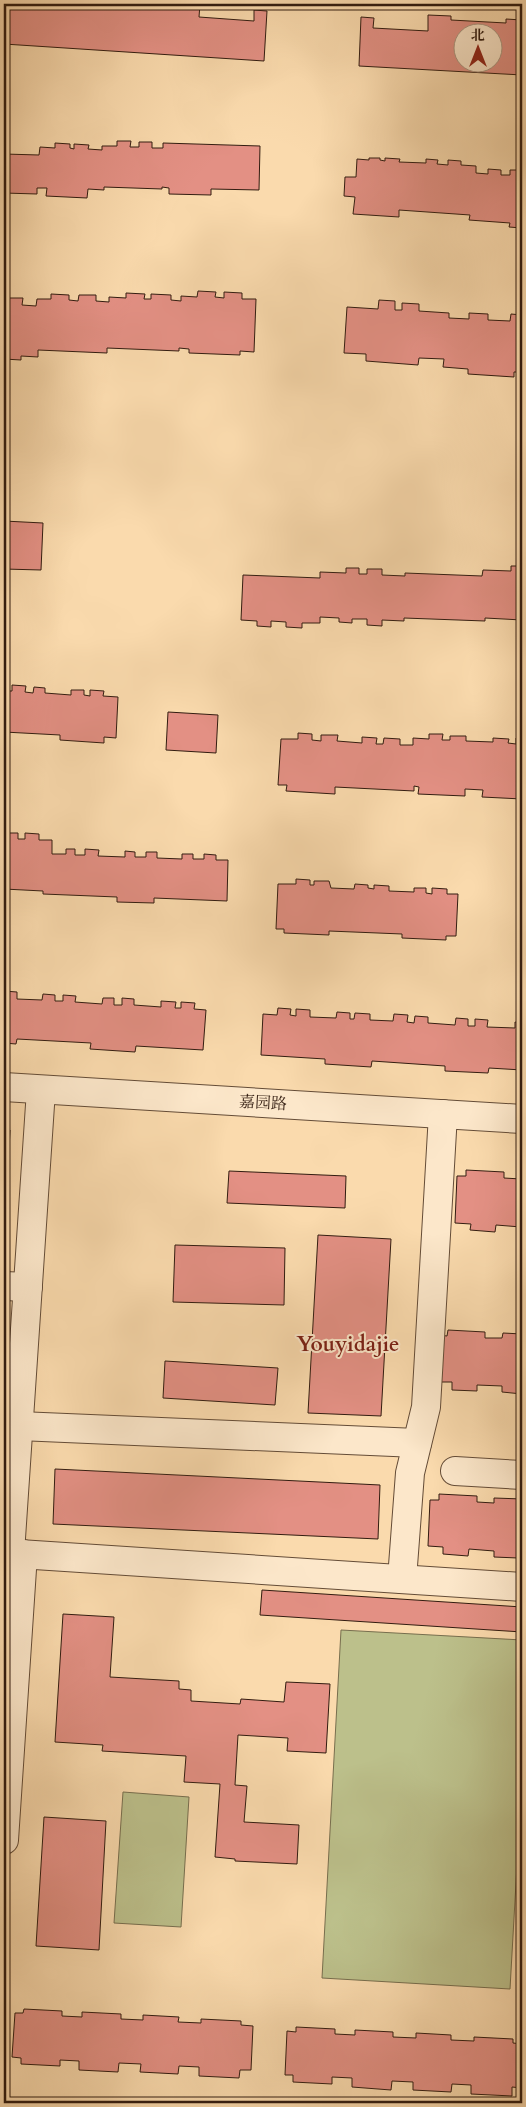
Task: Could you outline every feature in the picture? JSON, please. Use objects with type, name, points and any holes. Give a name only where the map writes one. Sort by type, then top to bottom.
[{"type":"street","name":"嘉园路","points":[[4,1087],[522,1119]]},
{"type":"street","points":[[4,1840],[12,1553],[16,1286],[41,1090]]},
{"type":"street","points":[[402,1579],[410,1472],[426,1407],[443,1114]]},
{"type":"street","points":[[13,1436],[418,1443]]},
{"type":"street","points":[[455,1471],[522,1475]]},
{"type":"street","points":[[12,1553],[522,1587]]},
{"type":"green space","points":[[341,1630],[522,1640],[522,1776],[510,1989],[322,1978]]},
{"type":"green space","points":[[123,1792],[189,1797],[181,1927],[114,1923]]},
{"type":"building","points":[[4,4],[200,4],[199,17],[254,21],[254,10],[267,11],[264,61],[4,44]]},
{"type":"building","points":[[428,15],[451,16],[451,20],[488,22],[454,22],[454,71],[359,66],[361,17],[374,18],[373,28],[428,31]]},
{"type":"building","points":[[506,19],[522,20],[522,75],[468,72],[504,72],[504,23],[506,23]]},
{"type":"building","points":[[117,141],[131,141],[130,147],[139,147],[139,142],[152,142],[152,148],[163,148],[163,143],[260,146],[259,190],[211,189],[211,195],[169,194],[169,188],[162,187],[162,189],[104,187],[104,190],[88,189],[87,198],[46,196],[47,188],[37,188],[37,194],[4,193],[4,154],[39,155],[40,147],[55,148],[55,143],[70,144],[70,148],[74,149],[74,144],[89,145],[88,149],[102,150],[102,146],[117,146]]},
{"type":"building","points":[[369,158],[380,158],[380,160],[385,161],[385,158],[400,159],[399,162],[426,163],[426,159],[438,160],[437,164],[448,165],[448,160],[461,161],[461,165],[476,166],[476,173],[488,174],[488,169],[501,170],[501,175],[510,175],[510,170],[522,170],[522,228],[509,227],[510,223],[469,220],[470,215],[399,210],[399,217],[353,214],[355,197],[344,196],[345,177],[356,177],[357,159],[369,160]]},
{"type":"building","points":[[198,291],[216,292],[215,297],[224,298],[224,292],[242,293],[242,299],[256,299],[254,352],[240,351],[240,355],[189,353],[189,349],[179,348],[179,351],[107,348],[107,353],[38,350],[38,357],[21,356],[21,360],[4,359],[4,298],[23,298],[22,305],[36,306],[37,299],[51,299],[51,294],[69,295],[69,300],[78,301],[79,295],[96,295],[96,301],[109,302],[109,297],[126,298],[126,293],[145,294],[144,299],[151,299],[151,294],[171,295],[171,300],[181,301],[181,296],[197,297]]},
{"type":"building","points":[[379,300],[395,301],[395,310],[402,310],[402,303],[419,304],[419,311],[449,313],[449,318],[469,319],[469,313],[488,314],[488,320],[510,321],[511,314],[522,315],[522,372],[514,372],[514,377],[468,374],[468,369],[443,367],[444,359],[419,358],[418,365],[366,361],[366,354],[344,353],[347,307],[378,309]]},
{"type":"building","points":[[4,521],[43,523],[41,570],[4,569]]},
{"type":"building","points":[[511,566],[522,566],[522,620],[485,618],[485,621],[404,618],[404,621],[382,620],[382,626],[367,625],[367,619],[352,619],[352,623],[339,622],[339,618],[320,617],[320,623],[302,623],[302,628],[286,627],[286,622],[271,621],[271,627],[257,626],[257,621],[241,620],[243,575],[320,578],[320,572],[346,573],[346,568],[359,568],[359,574],[367,574],[367,569],[382,569],[382,575],[405,576],[405,573],[482,576],[483,570],[511,571]]},
{"type":"building","points":[[12,685],[26,686],[25,692],[33,693],[34,687],[45,688],[45,693],[71,695],[71,690],[84,690],[84,695],[90,696],[90,690],[104,691],[103,696],[118,697],[116,738],[104,737],[104,743],[60,740],[60,735],[4,732],[4,691],[12,691]]},
{"type":"building","points":[[168,712],[218,715],[216,753],[166,750]]},
{"type":"building","points":[[298,733],[312,734],[312,740],[321,741],[321,735],[338,735],[337,741],[362,743],[362,737],[377,738],[376,744],[383,744],[384,738],[400,739],[400,745],[413,745],[413,738],[429,739],[429,734],[443,734],[442,740],[450,740],[450,736],[466,736],[466,741],[493,742],[493,738],[509,739],[508,743],[516,744],[516,738],[522,739],[522,799],[482,797],[483,790],[465,789],[465,796],[418,794],[419,787],[414,786],[414,791],[335,787],[335,794],[286,791],[287,785],[278,785],[281,739],[298,739]]},
{"type":"building","points":[[5,833],[18,833],[18,839],[25,839],[25,833],[39,834],[39,840],[52,840],[52,854],[66,854],[66,849],[75,849],[75,855],[85,855],[85,849],[99,850],[98,856],[125,857],[125,851],[135,852],[135,857],[146,857],[146,852],[157,852],[157,858],[182,859],[182,854],[193,854],[193,859],[204,859],[204,854],[216,855],[216,860],[228,860],[227,901],[154,898],[154,903],[117,902],[117,897],[43,894],[43,891],[4,889]]},
{"type":"building","points":[[296,879],[310,880],[310,885],[314,885],[314,881],[329,881],[331,888],[354,889],[355,884],[368,885],[368,888],[374,889],[374,885],[389,886],[389,891],[414,892],[414,888],[426,888],[426,893],[432,894],[432,888],[447,889],[447,894],[458,894],[456,936],[446,936],[446,940],[402,938],[402,934],[329,931],[329,935],[284,933],[284,929],[276,929],[278,884],[296,884]]},
{"type":"building","points":[[4,991],[17,992],[17,999],[42,1000],[43,994],[55,995],[55,1001],[63,1001],[63,995],[76,996],[75,1002],[102,1004],[103,998],[114,998],[114,1005],[122,1005],[122,998],[134,999],[134,1005],[161,1007],[161,1001],[176,1002],[175,1008],[181,1008],[181,1002],[195,1003],[194,1009],[206,1010],[203,1050],[136,1046],[135,1052],[90,1049],[91,1043],[17,1039],[16,1044],[4,1043]]},
{"type":"building","points":[[278,1008],[291,1009],[290,1015],[296,1016],[296,1009],[310,1010],[310,1017],[336,1018],[337,1012],[350,1013],[350,1019],[354,1019],[355,1013],[370,1014],[370,1020],[393,1021],[394,1014],[408,1015],[407,1022],[414,1023],[415,1016],[428,1017],[428,1023],[455,1025],[456,1018],[468,1019],[468,1026],[475,1026],[475,1019],[488,1020],[487,1027],[515,1028],[515,1022],[522,1023],[522,1070],[489,1068],[488,1073],[445,1071],[445,1066],[372,1061],[371,1067],[325,1064],[325,1059],[261,1055],[263,1014],[277,1015]]},
{"type":"building","points":[[4,1130],[10,1130],[7,1186],[4,1185]]},
{"type":"building","points":[[466,1170],[504,1172],[504,1178],[521,1179],[522,1174],[522,1233],[521,1227],[496,1225],[495,1232],[470,1230],[471,1224],[455,1223],[457,1176],[466,1176]]},
{"type":"building","points":[[229,1171],[346,1176],[345,1208],[227,1203]]},
{"type":"building","points":[[318,1235],[391,1239],[381,1416],[308,1413]]},
{"type":"building","points":[[175,1245],[285,1248],[284,1305],[173,1302]]},
{"type":"building","points":[[448,1330],[485,1332],[485,1338],[502,1338],[503,1333],[522,1334],[522,1394],[502,1392],[502,1386],[477,1385],[477,1391],[452,1390],[452,1382],[436,1382],[439,1335],[447,1336]]},
{"type":"building","points":[[165,1361],[278,1368],[275,1405],[163,1398]]},
{"type":"building","points":[[55,1469],[380,1485],[378,1539],[53,1524]]},
{"type":"building","points":[[439,1494],[477,1496],[477,1502],[494,1503],[494,1498],[522,1499],[522,1551],[519,1551],[518,1558],[494,1557],[494,1551],[469,1549],[468,1556],[443,1554],[443,1547],[428,1546],[430,1500],[439,1500]]},
{"type":"building","points":[[262,1590],[522,1607],[522,1632],[260,1615]]},
{"type":"building","points":[[63,1614],[114,1617],[110,1677],[179,1681],[179,1689],[191,1690],[191,1701],[240,1704],[241,1699],[284,1702],[286,1682],[330,1684],[326,1753],[287,1751],[288,1738],[238,1735],[235,1785],[247,1786],[244,1822],[299,1825],[297,1864],[235,1861],[235,1859],[215,1857],[220,1784],[184,1782],[186,1756],[102,1751],[103,1745],[55,1742]]},
{"type":"building","points":[[44,1817],[106,1821],[99,1950],[36,1946]]},
{"type":"building","points":[[24,2009],[62,2011],[62,2016],[82,2017],[82,2012],[121,2014],[121,2019],[143,2020],[143,2015],[179,2017],[178,2022],[201,2023],[201,2019],[241,2021],[241,2025],[253,2026],[251,2070],[240,2070],[239,2078],[199,2076],[199,2067],[179,2066],[178,2074],[140,2072],[141,2064],[119,2063],[118,2072],[79,2070],[79,2061],[60,2060],[60,2066],[21,2064],[21,2058],[12,2057],[15,2013],[23,2013]]},
{"type":"building","points":[[296,2027],[335,2029],[335,2034],[355,2035],[355,2030],[393,2032],[393,2037],[416,2038],[416,2033],[451,2035],[451,2040],[474,2041],[474,2037],[513,2039],[513,2043],[522,2044],[522,2088],[512,2087],[512,2096],[471,2094],[471,2085],[452,2084],[451,2092],[413,2090],[413,2082],[392,2081],[391,2090],[352,2087],[352,2078],[332,2077],[332,2084],[293,2082],[293,2075],[285,2075],[287,2031],[296,2032]]},
{"type":"district","name":"Youyidajie","points":[[348,1344]]}]
